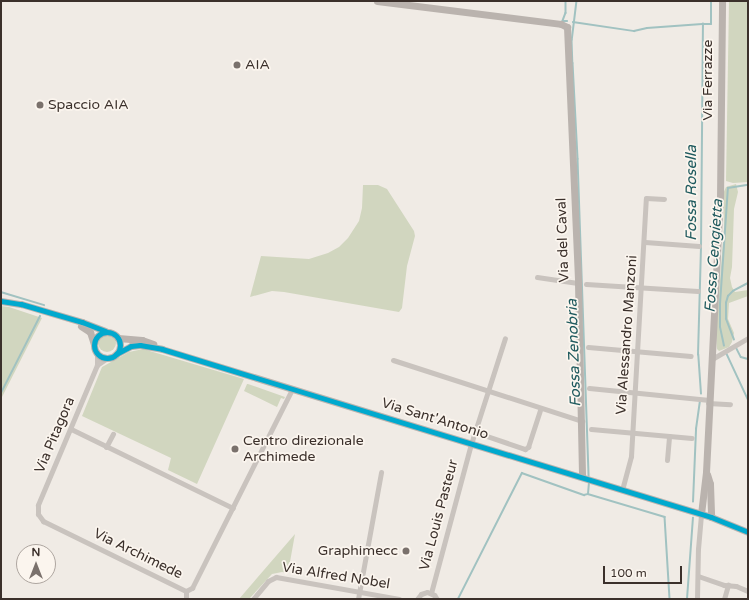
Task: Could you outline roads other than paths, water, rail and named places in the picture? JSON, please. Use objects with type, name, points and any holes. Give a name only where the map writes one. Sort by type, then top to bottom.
[{"type":"street","name":"Via del Caval","points":[[377,1],[561,24],[567,27],[578,283],[582,477]]},
{"type":"street","name":"Via Ferrazze","points":[[706,472],[720,192],[722,1]]},
{"type":"street","name":"Via Alessandro Manzoni","points":[[622,490],[631,456],[633,432],[645,242],[646,198],[664,198]]},
{"type":"street","points":[[645,242],[699,246]]},
{"type":"street","points":[[538,276],[578,283]]},
{"type":"street","points":[[586,284],[698,291]]},
{"type":"street","name":"Via Sant'Antonio","points":[[1,301],[21,304],[114,334],[118,338],[142,340],[162,349]]},
{"type":"street","name":"Via Sant'Antonio","points":[[68,319],[90,332],[97,353]]},
{"type":"street","points":[[94,344],[96,337],[105,331]]},
{"type":"street","points":[[116,354],[120,348],[118,338]]},
{"type":"street","name":"Via Louis Pasteur","points":[[431,593],[471,444],[505,338]]},
{"type":"street","points":[[712,359],[748,338]]},
{"type":"street","name":"Via Sant'Antonio","points":[[107,358],[131,346],[140,345],[162,349],[711,517],[748,532]]},
{"type":"street","points":[[588,347],[691,356]]},
{"type":"street","points":[[97,353],[107,358],[97,365]]},
{"type":"street","name":"Via Pitagora","points":[[38,514],[38,505],[97,365],[97,353]]},
{"type":"street","points":[[393,360],[540,409],[582,421]]},
{"type":"street","points":[[589,388],[730,404]]},
{"type":"street","name":"Via Archimede","points":[[38,514],[43,521],[186,591],[192,588],[292,389]]},
{"type":"street","points":[[475,432],[525,449],[528,447],[540,409]]},
{"type":"street","points":[[71,429],[233,508]]},
{"type":"street","points":[[591,429],[692,438]]},
{"type":"street","points":[[106,447],[113,434]]},
{"type":"street","points":[[667,460],[669,436]]},
{"type":"street","points":[[358,599],[381,472]]},
{"type":"street","points":[[698,599],[701,514],[706,472]]},
{"type":"street","points":[[706,472],[710,484],[711,517]]},
{"type":"street","points":[[698,576],[736,586],[748,591]]},
{"type":"street","name":"Via Alfred Nobel","points":[[253,599],[268,581],[276,577],[399,599]]},
{"type":"street","points":[[724,599],[728,585]]},
{"type":"street","points":[[186,591],[186,599]]},
{"type":"street","points":[[417,599],[421,594],[431,593],[437,599]]},
{"type":"waterway","points":[[566,1],[566,13],[563,21],[567,21]]},
{"type":"waterway","name":"Fossa Zenobria","points":[[577,1],[572,40],[578,159],[589,476]]},
{"type":"waterway","name":"Fossa Rosella","points":[[701,394],[698,355],[701,248],[703,24],[711,24],[711,1]]},
{"type":"waterway","points":[[573,22],[634,31],[647,28],[702,24]]},
{"type":"waterway","name":"Fossa Cengietta","points":[[724,346],[720,327],[720,304],[728,188],[748,185]]},
{"type":"waterway","points":[[734,340],[726,319],[726,303],[728,296],[733,291],[748,283]]},
{"type":"waterway","points":[[1,292],[44,305]]},
{"type":"waterway","points":[[1,393],[40,316]]},
{"type":"waterway","points":[[736,347],[741,357],[748,359]]},
{"type":"waterway","name":"Fossa Cengietta","points":[[727,354],[748,399]]},
{"type":"waterway","name":"Fossa Rosella","points":[[693,502],[696,429],[700,402]]},
{"type":"waterway","name":"Fossa Zenobria","points":[[458,599],[522,473],[584,495],[588,494],[589,482]]},
{"type":"waterway","points":[[588,494],[665,517],[670,599]]},
{"type":"waterway","name":"Fossa Rosella","points":[[687,599],[693,518]]},
{"type":"place","name":"AIA","points":[[237,65]]},
{"type":"place","name":"Spaccio AIA","points":[[40,105]]},
{"type":"place","name":"Centro direzionale Archimede","points":[[235,449]]},
{"type":"place","name":"Graphimecc","points":[[406,551]]}]
